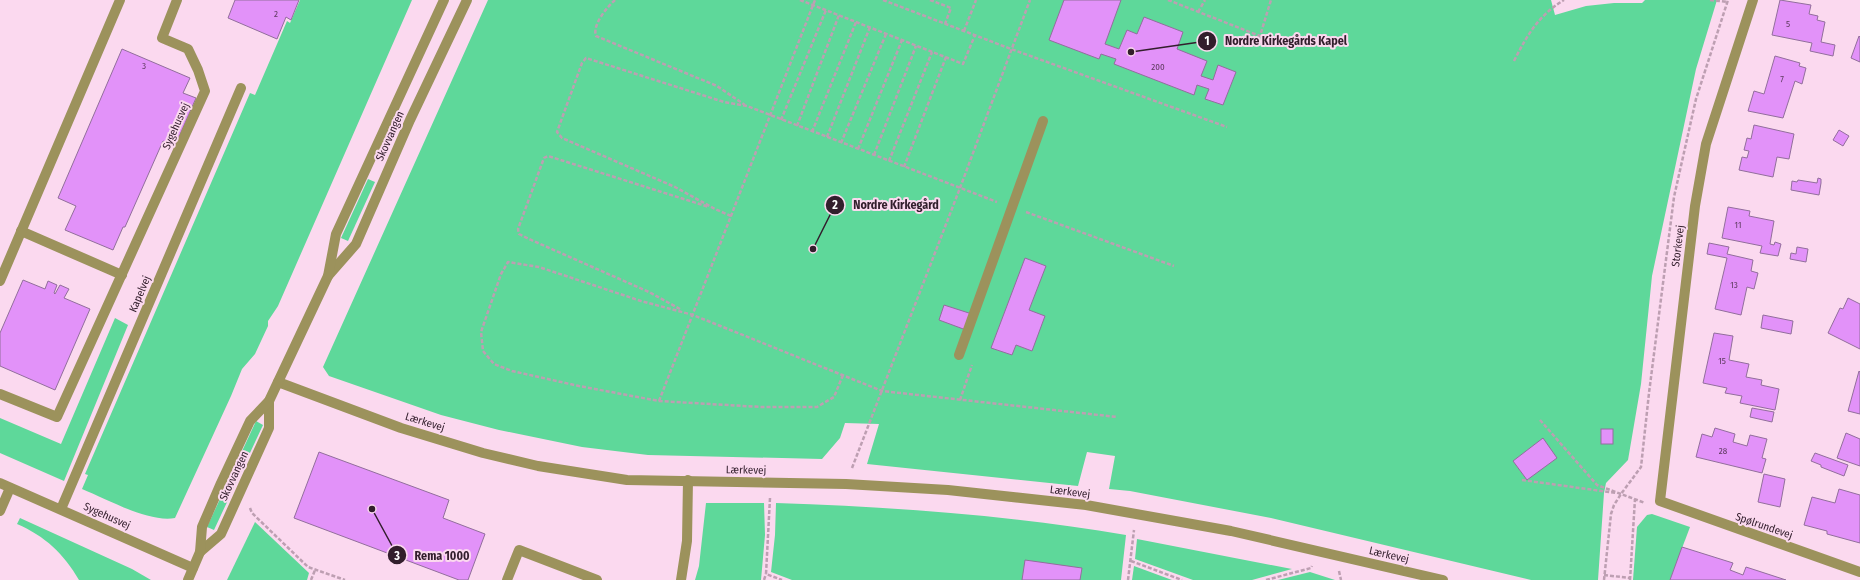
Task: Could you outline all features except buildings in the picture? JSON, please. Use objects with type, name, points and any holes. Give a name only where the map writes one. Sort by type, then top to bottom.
[{"type":"street","points":[[0,281],[120,0]]},
{"type":"street","name":"Sygehusvej","points":[[0,394],[57,417],[205,91],[198,70],[188,49],[162,38],[177,0]]},
{"type":"street","name":"Skovvangen","points":[[188,580],[200,552],[202,527],[221,483],[250,421],[269,401],[328,276],[336,234],[444,0]]},
{"type":"street","name":"Skovvangen","points":[[328,276],[356,244],[410,120],[467,0]]},
{"type":"street","name":"Storkevej","points":[[1660,502],[1694,206],[1706,144],[1753,0]]},
{"type":"street","name":"Kapelvej","points":[[61,509],[241,88]]},
{"type":"street","points":[[959,355],[1044,121]]},
{"type":"street","points":[[21,231],[122,275]]},
{"type":"street","name":"Lærkevej","points":[[278,382],[401,428],[483,453],[538,466],[627,480],[846,484],[948,490],[1086,505],[1231,531],[1443,580]]},
{"type":"street","name":"Skovvangen","points":[[200,552],[221,534],[269,428],[269,401]]},
{"type":"street","points":[[681,580],[687,541],[688,480]]},
{"type":"street","name":"Sygehusvej","points":[[0,483],[193,568]]},
{"type":"street","points":[[0,511],[10,488]]},
{"type":"street","name":"Spølrundevej","points":[[1660,502],[1860,572]]},
{"type":"street","points":[[508,580],[519,550],[597,580]]},
{"type":"path","points":[[615,0],[609,6],[596,26],[596,36],[717,86],[747,106],[781,120],[960,188],[1174,266]]},
{"type":"path","points":[[800,0],[963,64],[974,35]]},
{"type":"path","points":[[659,401],[815,0]]},
{"type":"path","points":[[883,0],[1011,49],[1227,127]]},
{"type":"path","points":[[930,0],[939,2],[951,8],[945,24]]},
{"type":"path","points":[[964,31],[976,0]]},
{"type":"path","points":[[846,484],[960,188],[1030,0]]},
{"type":"path","points":[[1168,0],[1260,36],[1271,0]]},
{"type":"path","points":[[1198,12],[1205,0]]},
{"type":"path","points":[[1514,61],[1522,43],[1548,9],[1563,0]]},
{"type":"path","points":[[1604,580],[1611,514],[1614,505],[1621,494],[1641,467],[1648,393],[1674,197],[1696,99],[1728,1],[1710,0]]},
{"type":"path","points":[[781,120],[826,10]]},
{"type":"path","points":[[797,126],[839,15]]},
{"type":"path","points":[[812,132],[856,22]]},
{"type":"path","points":[[827,137],[870,28]]},
{"type":"path","points":[[841,143],[886,34]]},
{"type":"path","points":[[858,149],[902,40]]},
{"type":"path","points":[[874,155],[916,46]]},
{"type":"path","points":[[889,161],[932,52]]},
{"type":"path","points":[[904,167],[946,57]]},
{"type":"path","points":[[731,216],[675,187],[562,138],[557,132],[582,63],[586,58],[724,102],[747,106]]},
{"type":"path","points":[[715,209],[548,156],[544,158],[518,229],[520,234],[529,240],[649,292],[683,311],[882,391],[1117,417]]},
{"type":"path","points":[[683,311],[642,301],[539,267],[508,262],[501,274],[481,332],[483,351],[494,364],[512,371],[579,386],[659,401],[761,407],[817,407],[834,397],[843,375]]},
{"type":"path","points":[[959,355],[975,357],[960,400]]},
{"type":"path","points":[[1540,420],[1597,484],[1652,506],[1660,502]]},
{"type":"path","points":[[1522,480],[1621,494]]},
{"type":"path","points":[[764,580],[766,574],[771,483]]},
{"type":"path","points":[[240,490],[252,513],[308,567],[345,580]]},
{"type":"path","points":[[1604,575],[1630,579],[1635,499]]},
{"type":"path","points":[[1128,580],[1136,513]]},
{"type":"path","points":[[1266,580],[1311,568],[1318,550]]},
{"type":"path","points":[[1130,561],[1182,580]]},
{"type":"path","points":[[311,580],[315,570]]},
{"type":"path","points":[[766,574],[782,580]]},
{"type":"green space","points":[[300,0],[412,0],[278,306],[268,321],[268,326],[255,354],[242,369],[175,518],[165,519],[141,514],[82,489],[88,475],[85,474],[250,93],[255,95],[287,21],[290,23]]},
{"type":"green space","points":[[488,0],[1551,0],[1555,15],[1586,6],[1614,3],[1642,3],[1645,0],[1717,0],[1696,69],[1652,276],[1641,384],[1628,460],[1606,483],[1598,580],[1531,580],[1271,518],[1130,491],[1109,489],[1115,456],[1087,452],[1078,486],[867,464],[879,424],[845,423],[840,438],[822,459],[648,455],[582,447],[499,430],[441,415],[329,376],[323,367]]},
{"type":"green space","points":[[368,179],[375,182],[348,241],[341,238]]},
{"type":"green space","points":[[115,318],[128,325],[64,481],[0,453],[0,418],[61,444]]},
{"type":"green space","points":[[256,421],[263,425],[214,530],[207,527]]},
{"type":"green space","points":[[706,503],[764,503],[765,535],[761,580],[695,580],[699,566]]},
{"type":"green space","points":[[776,503],[864,507],[995,517],[1126,535],[1121,580],[792,580],[771,572],[775,535]]},
{"type":"green space","points":[[1652,514],[1690,527],[1670,580],[1633,580],[1637,527],[1647,515]]},
{"type":"green space","points":[[20,518],[132,569],[151,580],[79,580],[67,562],[53,547],[36,534],[17,524]]},
{"type":"green space","points":[[255,522],[309,573],[307,580],[227,580]]},
{"type":"green space","points":[[1137,539],[1292,569],[1252,580],[1193,580],[1135,559]]},
{"type":"green space","points":[[1134,566],[1172,580],[1132,580]]},
{"type":"green space","points":[[1310,572],[1335,580],[1278,580]]},
{"type":"place","name":"Nordre Kirkegårds Kapel","points":[[1131,52]]},
{"type":"place","name":"Nordre Kirkegård","points":[[813,249]]},
{"type":"place","name":"Rema 1000","points":[[372,509]]}]
